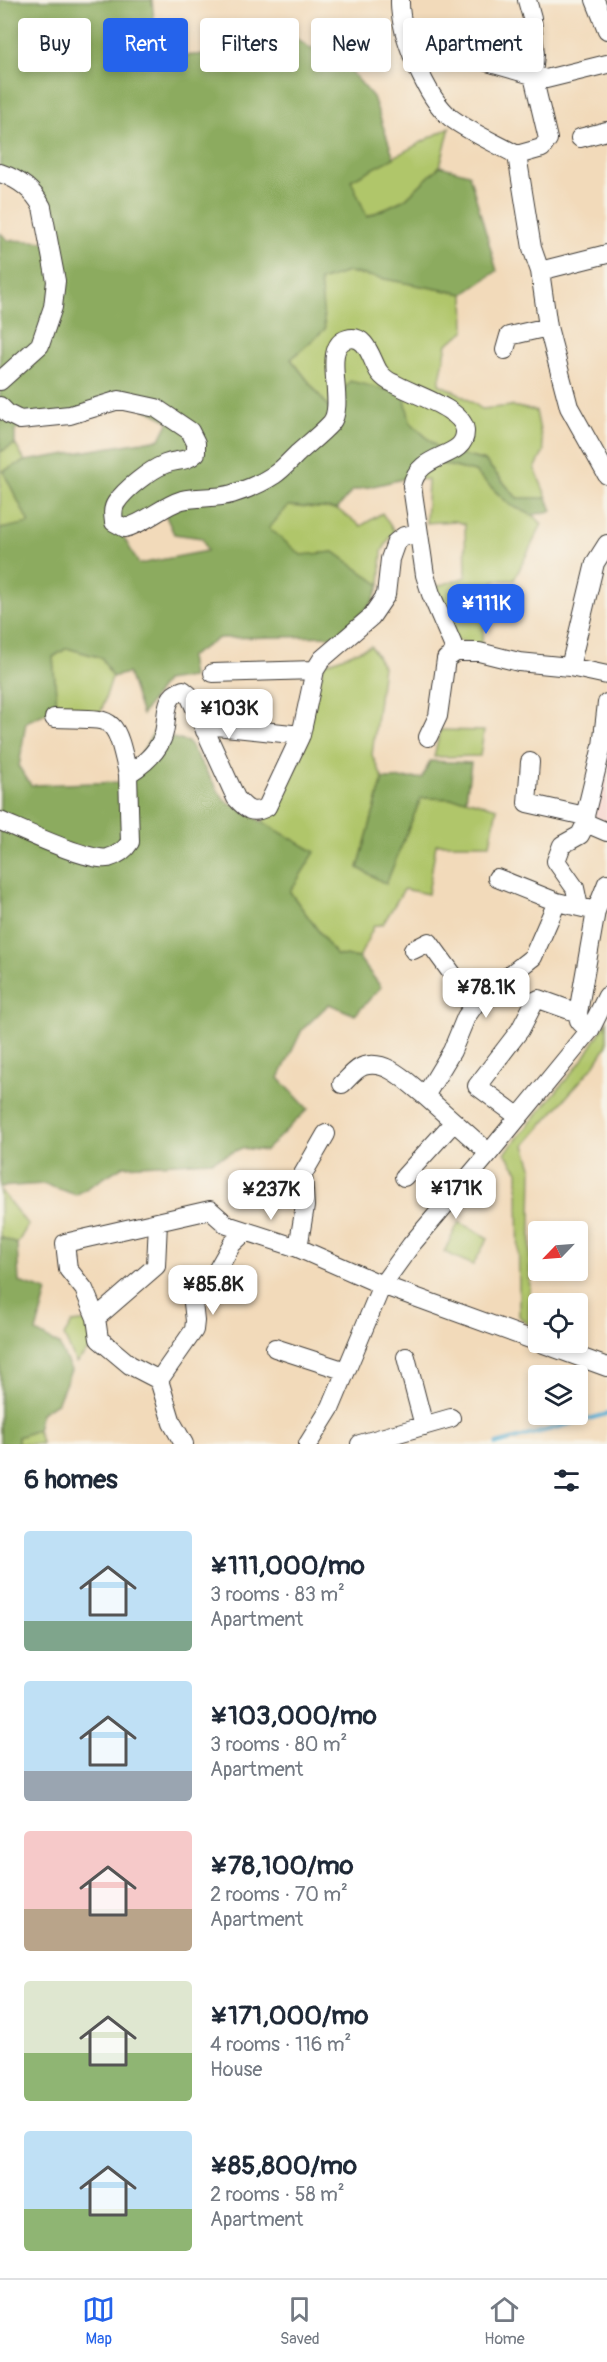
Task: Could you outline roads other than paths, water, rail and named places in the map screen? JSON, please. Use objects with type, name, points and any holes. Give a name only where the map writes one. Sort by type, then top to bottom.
[{"type":"street","points":[[400,0],[403,18]]},
{"type":"street","points":[[421,72],[429,92],[451,118],[517,154],[542,148],[548,139],[533,76],[535,45],[527,0]]},
{"type":"street","points":[[595,0],[607,30]]},
{"type":"street","points":[[519,72],[546,79],[607,64]]},
{"type":"street","points":[[580,138],[607,130]]},
{"type":"street","points":[[517,154],[532,248],[540,271],[548,327],[569,407],[607,475]]},
{"type":"street","points":[[0,173],[15,178],[37,196],[42,207],[56,281],[53,307],[40,345],[0,381]]},
{"type":"street","points":[[540,271],[607,254]]},
{"type":"street","points":[[505,350],[509,336],[548,327]]},
{"type":"street","points":[[0,406],[8,414],[20,420],[70,414],[119,400],[156,408],[190,431],[196,443],[196,453],[189,460],[166,464],[144,476],[116,503],[112,513],[114,522],[125,528],[135,526],[168,505],[184,500],[231,495],[274,475],[333,421],[337,396],[334,355],[340,343],[349,338],[360,340],[367,347],[379,372],[391,382],[456,413],[466,430],[464,440],[458,447],[421,466],[414,474],[412,486],[418,533],[431,594],[456,652]]},
{"type":"street","points":[[128,774],[139,767],[157,748],[163,737],[168,700],[174,693],[183,690],[189,695],[236,798],[245,809],[258,812],[267,807],[301,735],[315,670],[322,659],[372,617],[386,595],[390,559],[396,542],[404,536],[418,533]]},
{"type":"street","points":[[570,667],[595,563],[607,544]]},
{"type":"street","points":[[428,737],[438,716],[446,659],[456,652],[479,652],[519,662],[570,667],[607,675]]},
{"type":"street","points":[[213,673],[315,670]]},
{"type":"street","points":[[590,1030],[579,1020],[578,1013],[587,909],[556,861],[562,845],[580,836],[586,820],[602,746],[607,703]]},
{"type":"street","points":[[0,821],[83,854],[106,858],[124,851],[130,842],[128,774],[120,736],[114,726],[103,719],[54,718]]},
{"type":"street","points":[[205,731],[216,726],[301,735]]},
{"type":"street","points":[[530,762],[526,802],[586,820],[607,832]]},
{"type":"street","points":[[497,878],[557,902],[587,909]]},
{"type":"street","points":[[587,909],[599,897],[607,883]]},
{"type":"street","points":[[425,1096],[452,1051],[466,1017],[478,1000],[533,957],[557,902]]},
{"type":"street","points":[[413,950],[429,942],[456,979],[478,1000]]},
{"type":"street","points":[[308,1444],[332,1407],[382,1285],[411,1245],[590,1030],[607,996]]},
{"type":"street","points":[[519,1117],[477,1086],[520,1030],[535,1001],[539,999],[578,1013]]},
{"type":"street","points":[[342,1084],[362,1066],[374,1065],[390,1069],[425,1096],[489,1153]]},
{"type":"street","points":[[404,1177],[454,1122]]},
{"type":"street","points":[[298,1248],[306,1206],[303,1173],[326,1134]]},
{"type":"street","points":[[184,1444],[172,1423],[159,1380],[130,1365],[99,1339],[96,1318],[84,1289],[68,1269],[65,1243],[210,1210],[227,1226],[298,1248],[382,1285],[607,1367]]},
{"type":"street","points":[[96,1318],[156,1266],[158,1222]]},
{"type":"street","points":[[159,1380],[194,1330],[193,1303],[211,1281],[232,1244],[244,1232]]},
{"type":"street","points":[[275,1348],[346,1371]]},
{"type":"street","points":[[406,1357],[424,1426]]},
{"type":"street","points":[[360,1444],[451,1418]]},
{"type":"waterway","points":[[496,1444],[607,1414]]}]
